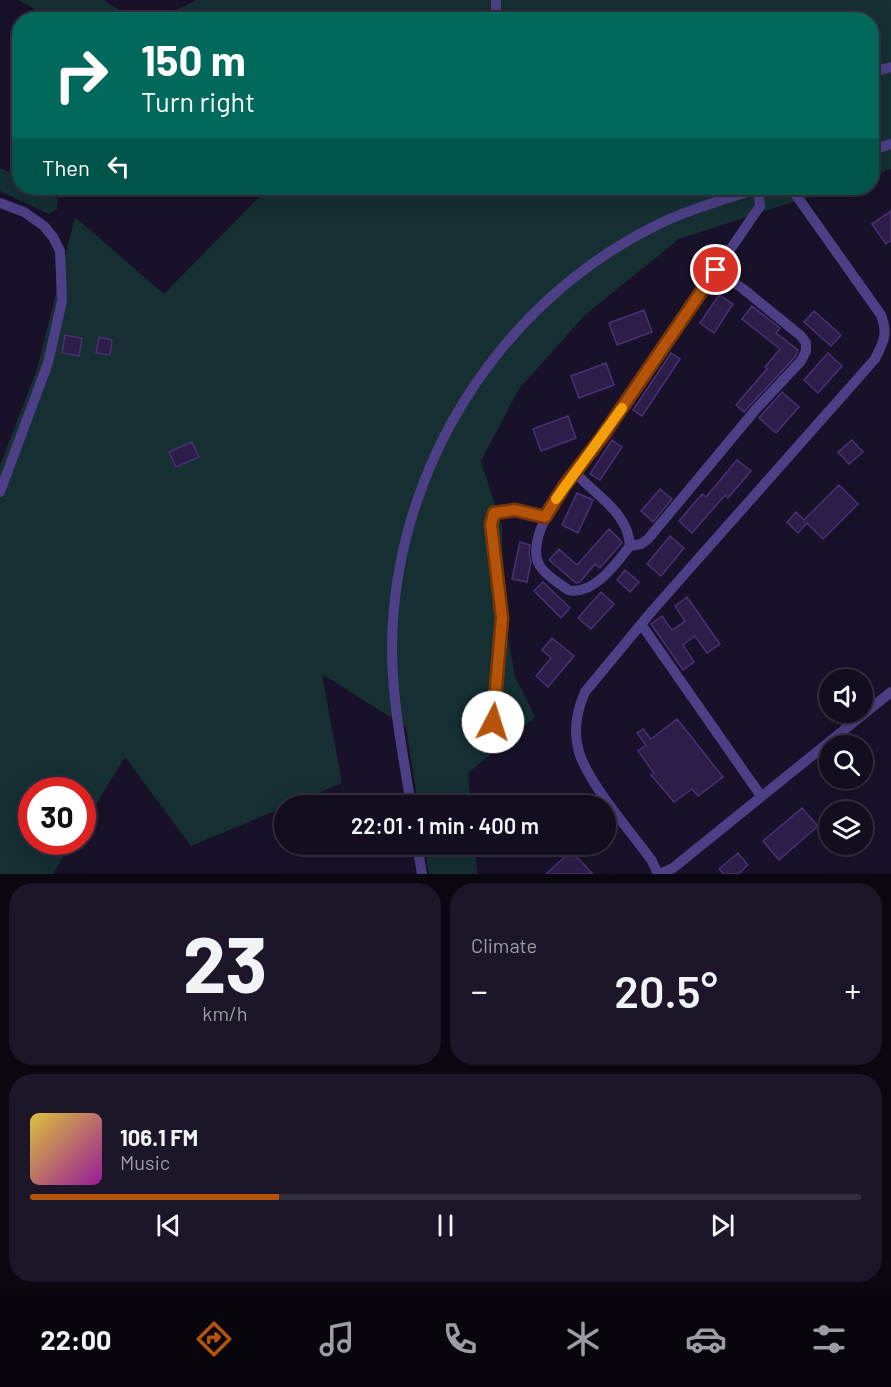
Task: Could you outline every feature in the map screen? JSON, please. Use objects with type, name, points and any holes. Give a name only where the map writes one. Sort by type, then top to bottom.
[{"type":"street","points":[[409,795],[394,687],[392,649],[396,583],[419,494],[451,424],[487,366],[506,343],[549,300],[588,268],[653,227],[684,213],[737,195]]},
{"type":"street","points":[[716,270],[801,336],[806,343],[806,351],[801,361],[757,408],[648,539],[641,544],[630,546],[594,584],[583,590],[568,590],[539,565],[538,542],[545,517],[760,206],[759,195]]},
{"type":"street","points":[[795,195],[881,315],[889,332],[875,359],[641,624],[585,692],[579,705],[577,739],[584,765],[659,874],[673,868],[891,692]]},
{"type":"street","points":[[0,203],[24,212],[44,226],[53,237],[60,251],[62,301],[48,363],[0,492]]},
{"type":"street","points":[[575,472],[585,484],[615,510],[626,526],[630,546]]},
{"type":"street","points":[[493,722],[502,618],[491,524],[494,513],[515,510],[545,517]]},
{"type":"street","points":[[641,624],[761,796]]},
{"type":"street","points":[[419,855],[422,874]]},
{"type":"green space","points":[[18,0],[104,0],[122,12],[39,12]]},
{"type":"green space","points":[[197,0],[891,0],[891,169],[879,173],[879,12],[172,12]]},
{"type":"green space","points":[[0,168],[12,174],[12,195],[52,195],[58,199],[57,209],[49,214],[0,191]]},
{"type":"green space","points":[[261,195],[814,195],[679,239],[585,315],[519,389],[481,461],[502,526],[503,609],[515,676],[535,717],[468,773],[470,795],[416,795],[406,727],[322,674],[342,783],[313,795],[274,795],[274,811],[191,846],[125,757],[96,805],[96,777],[18,777],[18,855],[65,855],[53,874],[0,874],[0,465],[37,369],[75,217],[164,294]]},
{"type":"green space","points":[[426,855],[476,855],[477,874],[429,874]]},
{"type":"building","points":[[891,211],[891,240],[886,244],[872,224]]},
{"type":"building","points":[[719,295],[733,304],[714,333],[700,323]]},
{"type":"building","points":[[752,306],[780,328],[776,333],[798,350],[795,357],[744,412],[736,405],[767,369],[765,367],[780,349],[742,319]]},
{"type":"building","points":[[644,310],[652,332],[617,345],[609,323]]},
{"type":"building","points":[[814,311],[841,335],[831,346],[804,322]]},
{"type":"building","points":[[65,335],[82,338],[79,356],[62,353]]},
{"type":"building","points":[[99,337],[112,340],[110,355],[96,353]]},
{"type":"building","points":[[671,353],[680,359],[642,416],[633,410]]},
{"type":"building","points":[[828,353],[842,366],[818,393],[804,380]]},
{"type":"building","points":[[606,363],[614,385],[579,398],[571,376]]},
{"type":"building","points":[[782,392],[799,407],[776,433],[759,418]]},
{"type":"building","points":[[568,416],[576,438],[541,451],[533,429]]},
{"type":"building","points":[[612,440],[622,447],[600,480],[590,474]]},
{"type":"building","points":[[852,440],[863,452],[849,464],[838,452]]},
{"type":"building","points":[[192,442],[199,457],[176,467],[169,452]]},
{"type":"building","points":[[737,460],[751,471],[728,498],[725,495],[692,533],[679,521],[702,494],[706,497]]},
{"type":"building","points":[[839,485],[858,504],[823,539],[807,523],[798,533],[787,522],[796,512],[804,520]]},
{"type":"building","points":[[660,489],[672,499],[653,522],[641,511]]},
{"type":"building","points":[[577,493],[593,500],[578,533],[562,525]]},
{"type":"building","points":[[609,529],[622,543],[600,568],[595,564],[580,582],[576,583],[549,560],[559,549],[577,565]]},
{"type":"building","points":[[670,536],[684,548],[661,576],[647,564]]},
{"type":"building","points":[[520,542],[530,545],[531,562],[527,582],[512,579]]},
{"type":"building","points":[[625,570],[639,582],[630,592],[617,580]]},
{"type":"building","points":[[543,582],[570,608],[561,618],[534,591]]},
{"type":"building","points":[[601,592],[614,604],[591,629],[578,618]]},
{"type":"building","points":[[687,597],[720,644],[707,653],[695,636],[683,645],[694,662],[683,670],[651,624],[662,616],[672,630],[685,621],[675,606]]},
{"type":"building","points":[[552,638],[574,656],[548,687],[536,676],[551,658],[542,650]]},
{"type":"building","points":[[677,719],[723,777],[698,796],[692,789],[674,802],[651,775],[654,773],[638,751],[646,745],[637,733],[643,729],[651,739]]},
{"type":"building","points":[[802,808],[818,826],[779,860],[763,841]]},
{"type":"building","points":[[738,853],[748,865],[738,874],[724,874],[719,869]]},
{"type":"building","points":[[567,855],[575,855],[593,874],[546,874]]},
{"type":"slow traffic","points":[[556,499],[622,408]]},
{"type":"route","points":[[493,722],[502,618],[491,524],[494,513],[515,510],[545,517],[716,270]]}]
